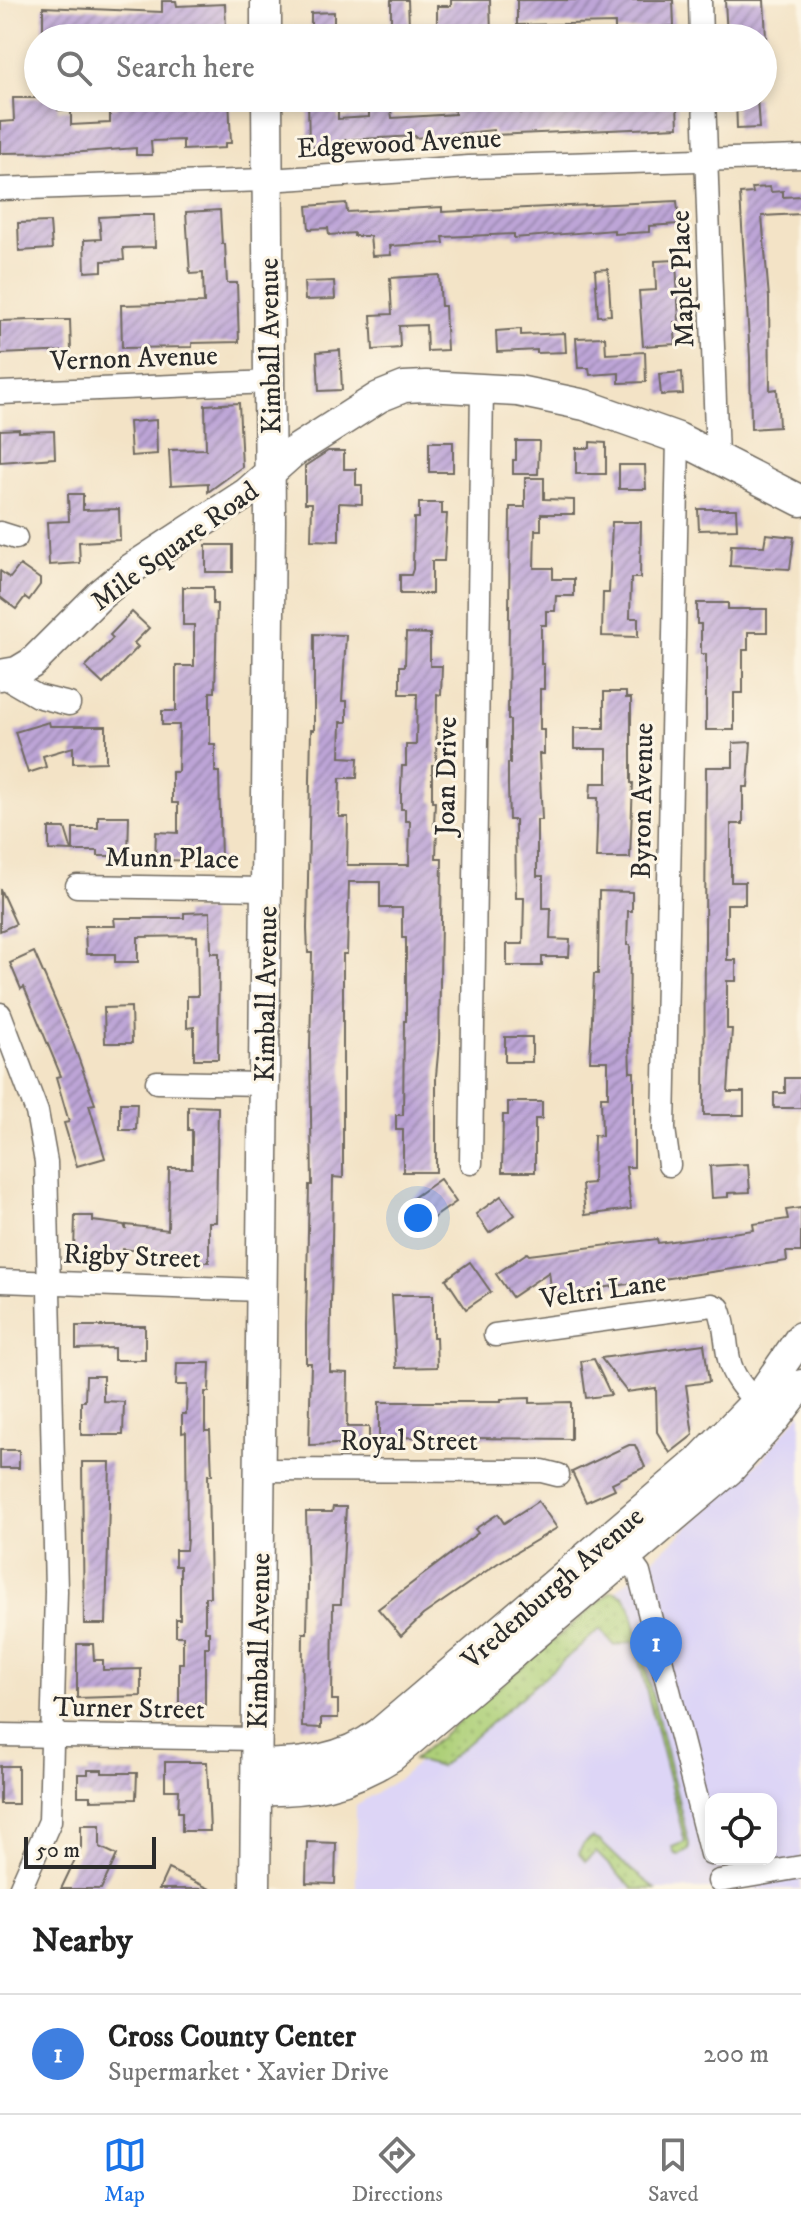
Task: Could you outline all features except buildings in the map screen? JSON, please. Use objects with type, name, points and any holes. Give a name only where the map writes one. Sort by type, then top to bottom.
[{"type":"street","points":[[266,0],[266,24]]},
{"type":"street","points":[[700,0],[701,24]]},
{"type":"street","name":"Kimball Avenue","points":[[255,1889],[270,473],[267,112]]},
{"type":"street","name":"Maple Place","points":[[704,112],[717,458]]},
{"type":"street","name":"Edgewood Avenue","points":[[0,189],[268,180],[469,167],[801,157]]},
{"type":"street","name":"Vernon Avenue","points":[[0,393],[270,382]]},
{"type":"street","name":"Mile Square Road","points":[[1,675],[17,672],[32,663],[93,602],[147,557],[247,493],[293,452],[395,390],[414,386],[518,391],[570,401],[678,438],[801,501]]},
{"type":"street","name":"Joan Drive","points":[[471,1163],[482,389]]},
{"type":"street","name":"Byron Avenue","points":[[669,1165],[664,1129],[678,438]]},
{"type":"street","points":[[1,675],[37,696],[69,704]]},
{"type":"street","name":"Munn Place","points":[[77,886],[266,889]]},
{"type":"street","points":[[0,1014],[37,1112],[46,1162],[49,1282],[56,1591],[50,1821],[20,1889]]},
{"type":"street","points":[[157,1082],[264,1084]]},
{"type":"street","name":"Rigby Street","points":[[0,1281],[261,1290]]},
{"type":"street","name":"Veltri Lane","points":[[495,1335],[712,1305],[719,1308],[723,1316],[729,1363],[741,1386],[756,1402]]},
{"type":"street","name":"Vredenburgh Avenue","points":[[620,1546],[756,1402],[801,1337]]},
{"type":"street","name":"Vredenburgh Avenue","points":[[257,1765],[301,1790],[349,1780],[377,1766],[411,1724],[620,1546],[729,1470],[801,1385]]},
{"type":"street","name":"Royal Street","points":[[259,1470],[532,1471],[558,1475]]},
{"type":"street","points":[[620,1546],[639,1573],[705,1830]]},
{"type":"street","name":"Turner Street","points":[[0,1735],[52,1736],[257,1765]]},
{"type":"street","points":[[714,1865],[720,1885],[801,1867]]},
{"type":"shaded area","points":[[801,1412],[801,1889],[356,1889],[356,1805],[399,1779],[672,1542],[760,1461]]},
{"type":"green space","points":[[612,1591],[623,1595],[630,1605],[689,1844],[689,1850],[680,1855],[675,1854],[672,1847],[685,1842],[634,1641],[615,1646],[600,1629],[440,1767],[413,1760]]},
{"type":"green space","points":[[587,1840],[600,1841],[656,1889],[633,1889],[596,1852],[585,1861],[579,1854]]},
{"type":"place","name":"Cross County Center","points":[[656,1683]]}]
